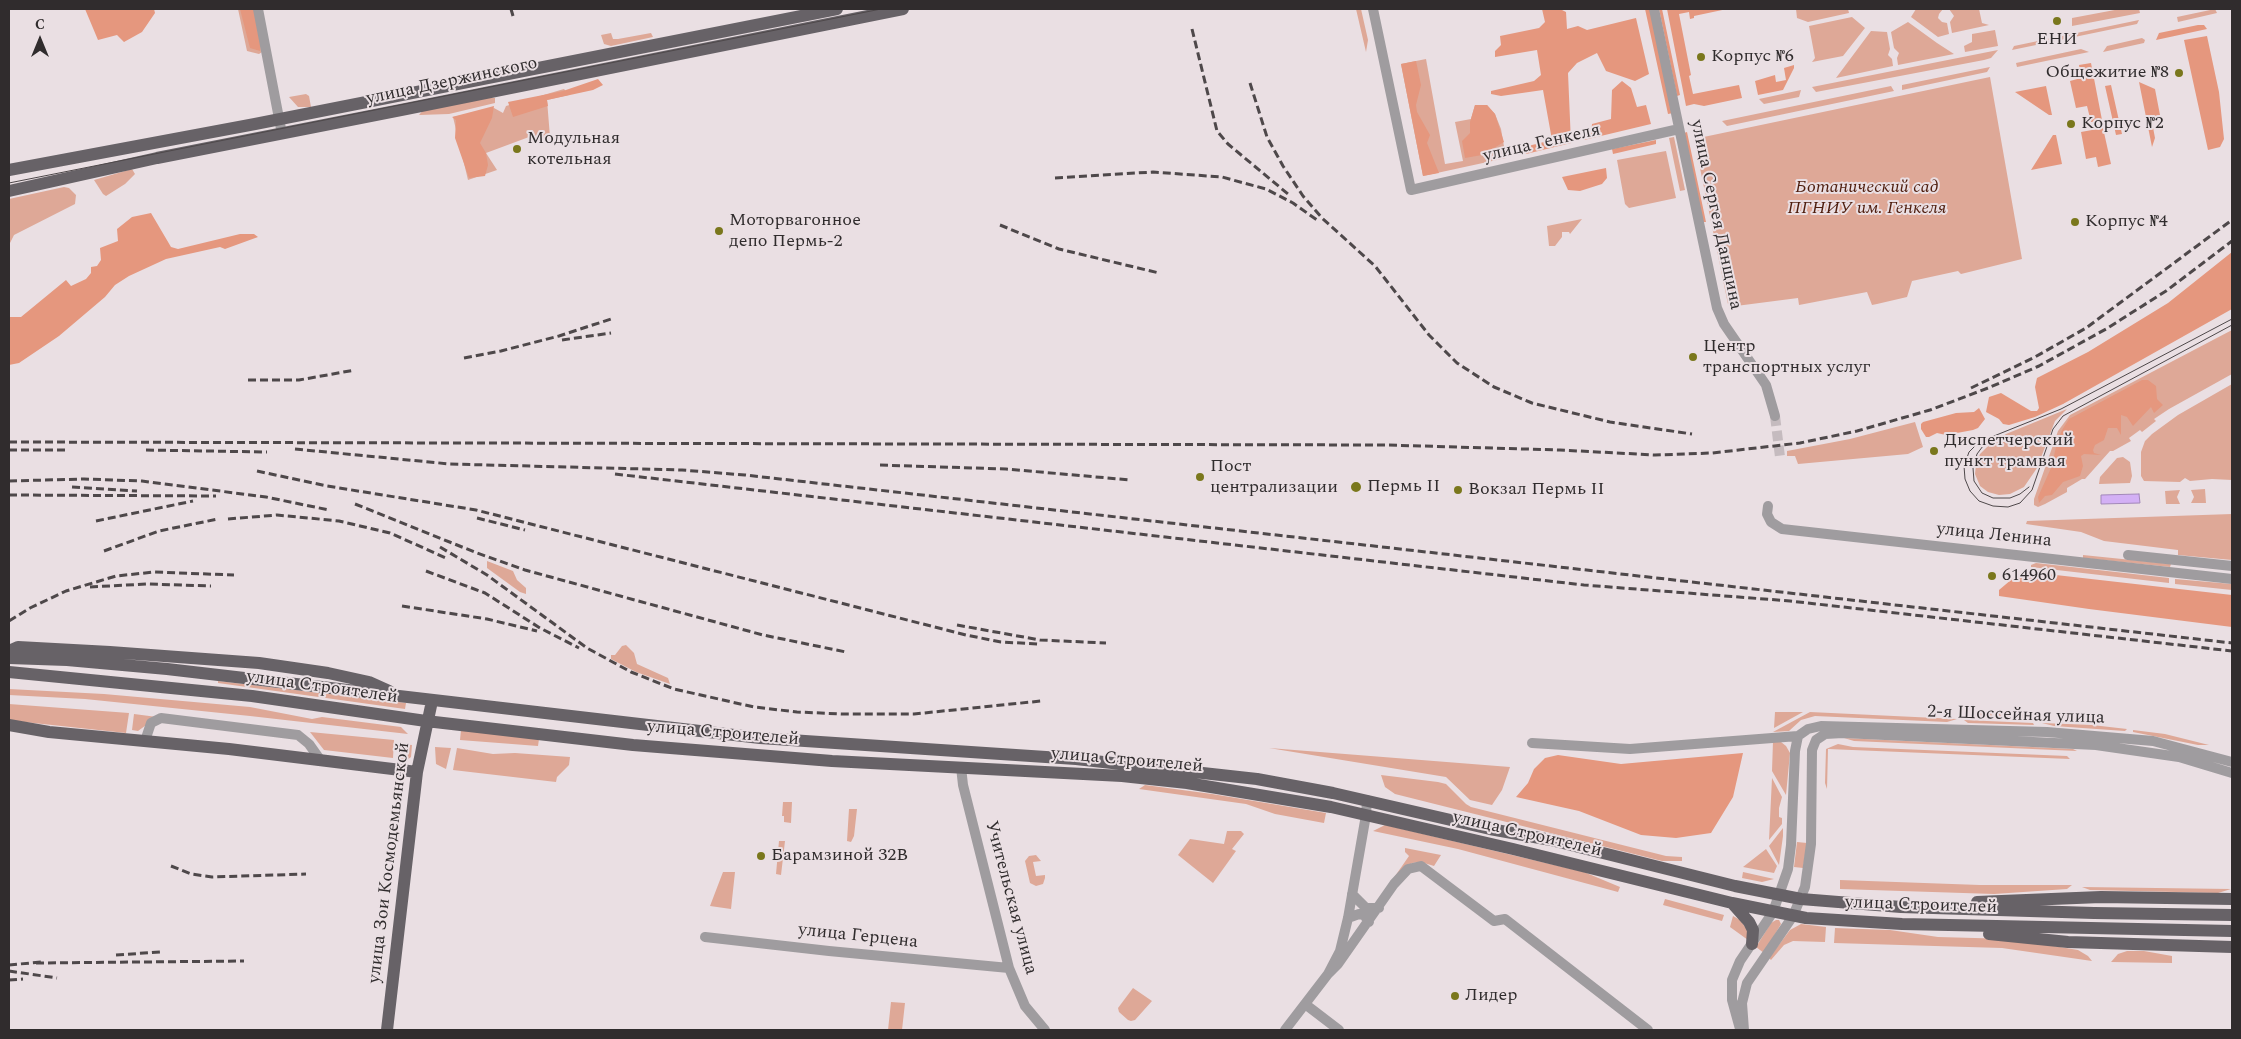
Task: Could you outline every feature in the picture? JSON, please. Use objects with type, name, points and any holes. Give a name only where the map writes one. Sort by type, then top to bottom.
[{"type":"main road","name":"улица Дзержинского","points":[[9,170],[837,9]]},
{"type":"main road","name":"улица Дзержинского","points":[[9,191],[157,158],[903,9]]},
{"type":"main road","points":[[9,651],[18,647],[259,663],[353,678],[369,682],[400,696]]},
{"type":"main road","name":"улица Строителей","points":[[9,658],[67,660],[150,668],[674,729],[795,741],[1123,763],[1257,780],[1367,800],[1490,829],[1551,840],[1801,899],[1901,907],[2232,915]]},
{"type":"main road","name":"улица Строителей","points":[[9,672],[252,696],[426,721],[668,748],[832,761],[1122,776],[1187,783],[1331,807],[1793,916],[1902,924],[2232,931]]},
{"type":"main road","name":"улица Зои Космодемьянской","points":[[387,1030],[417,772],[426,721],[432,701]]},
{"type":"main road","points":[[9,725],[49,732],[417,772]]},
{"type":"main road","points":[[1901,907],[2051,898],[2232,899]]},
{"type":"main road","points":[[1732,903],[1749,922],[1753,930],[1752,944]]},
{"type":"main road","points":[[1902,924],[2068,942],[2232,947]]},
{"type":"street","points":[[258,9],[282,134]]},
{"type":"street","name":"улица Генкеля","points":[[1373,9],[1411,190],[1680,128]]},
{"type":"street","name":"улица Сергея Данщина","points":[[1654,9],[1720,317],[1762,379],[1771,399],[1775,416]]},
{"type":"street","name":"улица Ленина","points":[[1768,506],[1771,522],[1782,529],[2232,578]]},
{"type":"street","points":[[2128,554],[2232,566]]},
{"type":"street","points":[[145,742],[151,723],[161,718],[298,736],[309,744],[321,761]]},
{"type":"street","name":"2-я Шоссейная улица","points":[[1532,743],[1630,749],[1798,736],[1808,729],[1822,726],[2047,732],[2153,741],[2232,762]]},
{"type":"street","points":[[1742,1030],[1742,1003],[1747,983],[1793,916],[1805,887],[1811,844],[1812,750],[1816,740],[1825,734],[1843,733],[2096,745],[2179,757],[2232,773]]},
{"type":"street","points":[[1742,1030],[1732,1000],[1732,980],[1735,970],[1773,912],[1788,869],[1792,845],[1795,751],[1798,736]]},
{"type":"street","name":"Учительская улица","points":[[961,767],[963,784],[1008,968],[1025,1006],[1045,1030]]},
{"type":"street","points":[[1328,974],[1340,951],[1348,918],[1367,800]]},
{"type":"street","points":[[1285,1030],[1328,974],[1338,964],[1394,884],[1408,869],[1421,866],[1432,872],[1494,921],[1505,919],[1648,1030]]},
{"type":"street","points":[[1352,894],[1366,908],[1379,908]]},
{"type":"street","points":[[1348,918],[1359,914],[1364,915],[1369,922]]},
{"type":"street","name":"улица Герцена","points":[[705,937],[1008,968]]},
{"type":"street","points":[[1305,1004],[1339,1030]]},
{"type":"green space","points":[[238,9],[256,9],[262,52],[259,54],[247,51]]},
{"type":"green space","points":[[1356,9],[1361,9],[1368,40],[1366,52]]},
{"type":"green space","points":[[1796,9],[1848,9],[1849,13],[1808,22],[1797,18]]},
{"type":"green space","points":[[1916,9],[1943,9],[1938,18],[1942,22],[1947,23],[1949,34],[1938,37],[1911,17]]},
{"type":"green space","points":[[1949,9],[1979,9],[1982,23],[1989,25],[1952,33],[1950,22],[1954,16]]},
{"type":"green space","points":[[2120,9],[2139,9],[2140,13],[2072,26],[2072,18]]},
{"type":"green space","points":[[2215,9],[2217,13],[2178,22],[2177,17]]},
{"type":"green space","points":[[1852,17],[1865,28],[1843,56],[1812,62],[1815,58],[1809,26]]},
{"type":"green space","points":[[2139,20],[2137,24],[2012,50],[2014,46]]},
{"type":"green space","points":[[1908,22],[1954,54],[1898,65],[1897,58],[1899,53],[1894,48],[1891,32]]},
{"type":"green space","points":[[1995,30],[1998,46],[1965,52],[1964,46],[1972,42],[1972,34]]},
{"type":"green space","points":[[1871,31],[1887,32],[1890,49],[1888,55],[1892,59],[1893,66],[1836,78]]},
{"type":"green space","points":[[611,33],[613,39],[651,33],[653,37],[611,46],[604,44],[601,35]]},
{"type":"green space","points":[[2142,38],[2145,40],[2144,43],[2103,52],[2107,46]]},
{"type":"green space","points":[[2081,49],[2089,52],[2017,67],[2016,63]]},
{"type":"green space","points":[[1998,50],[1991,58],[1984,60],[1816,92],[1812,87]]},
{"type":"green space","points":[[1426,59],[1445,164],[1463,161],[1455,122],[1471,119],[1475,105],[1487,105],[1495,114],[1501,129],[1506,158],[1423,176],[1401,64]]},
{"type":"green space","points":[[1990,67],[1987,72],[1902,90],[1902,85]]},
{"type":"green space","name":"Ботанический сад ПГНИУ им. Генкеля","points":[[1990,77],[2022,259],[1961,274],[1958,271],[1912,281],[1907,297],[1872,305],[1867,292],[1799,305],[1798,298],[1736,306],[1734,302],[1728,304],[1694,139]]},
{"type":"green space","points":[[1891,86],[1894,91],[1727,126],[1722,121]]},
{"type":"green space","points":[[564,89],[569,95],[547,100],[550,137],[545,140],[542,135],[530,140],[529,137],[486,153],[497,170],[468,180],[453,117],[494,108],[503,113],[506,106]]},
{"type":"green space","points":[[1801,90],[1799,97],[1764,104],[1759,99]]},
{"type":"green space","points":[[306,94],[309,96],[311,107],[298,107],[289,97]]},
{"type":"green space","points":[[482,97],[495,98],[495,103],[449,114],[419,115],[425,108]]},
{"type":"green space","points":[[1674,137],[1685,190],[1680,191],[1669,138]]},
{"type":"green space","points":[[1666,151],[1676,198],[1629,208],[1625,204],[1617,160]]},
{"type":"green space","points":[[132,169],[135,174],[125,184],[106,196],[94,180]]},
{"type":"green space","points":[[64,187],[69,188],[76,195],[75,204],[14,235],[9,245],[9,199]]},
{"type":"green space","points":[[1582,219],[1570,234],[1569,232],[1562,232],[1562,237],[1555,246],[1549,246],[1547,226]]},
{"type":"green space","points":[[2232,330],[2232,374],[2154,419],[2156,421],[2142,432],[2140,430],[2129,438],[2131,441],[2110,451],[2085,479],[2067,488],[2067,492],[2038,507],[2034,505],[2034,499],[2058,431],[2070,415]]},
{"type":"green space","points":[[2232,384],[2232,480],[2190,481],[2185,478],[2180,482],[2144,481],[2141,476],[2141,452],[2145,441],[2178,415]]},
{"type":"green space","points":[[2067,409],[2055,421],[2037,468],[2024,487],[2010,494],[1999,495],[1988,492],[1980,486],[1975,474],[1976,465],[1980,454],[1989,445],[2006,434]]},
{"type":"green space","points":[[1915,422],[1923,447],[1908,454],[1798,464],[1795,456],[1787,456],[1787,451],[1850,439]]},
{"type":"green space","points":[[2123,457],[2130,462],[2132,476],[2130,483],[2099,484],[2100,477],[2117,458]]},
{"type":"green space","points":[[2205,489],[2206,503],[2191,503],[2194,497],[2191,490]]},
{"type":"green space","points":[[2180,490],[2177,497],[2180,504],[2166,504],[2165,491]]},
{"type":"green space","points":[[2232,514],[2232,560],[2178,555],[2178,550],[2104,541],[2081,532],[2026,524],[2027,521]]},
{"type":"green space","points":[[2083,555],[2171,564],[2170,567],[2083,558]]},
{"type":"green space","points":[[487,561],[513,571],[517,580],[526,588],[526,594],[520,592],[487,568]]},
{"type":"green space","points":[[2036,563],[2169,578],[2169,583],[2031,567],[2031,565]]},
{"type":"green space","points":[[2175,579],[2232,584],[2232,590],[2175,584]]},
{"type":"green space","points":[[626,645],[634,653],[637,664],[668,678],[670,684],[636,672],[611,659],[611,655],[615,655],[622,646]]},
{"type":"green space","points":[[218,681],[406,703],[405,709],[218,683]]},
{"type":"green space","points":[[9,689],[104,694],[250,707],[312,719],[322,717],[401,727],[408,734],[85,699],[9,695]]},
{"type":"green space","points":[[9,704],[129,713],[126,733],[15,721],[9,719]]},
{"type":"green space","points":[[1775,712],[1803,712],[1774,728]]},
{"type":"green space","points":[[1810,712],[1957,719],[1947,722],[1815,716],[1801,720],[1789,731],[1773,732]]},
{"type":"green space","points":[[2016,712],[2030,719],[1968,717],[1976,713]]},
{"type":"green space","points":[[134,714],[157,717],[138,731],[132,730]]},
{"type":"green space","points":[[1964,720],[2033,723],[2034,725],[1968,723]]},
{"type":"green space","points":[[2042,723],[2092,725],[2127,729],[2125,731],[2054,726]]},
{"type":"green space","points":[[461,730],[539,739],[538,746],[460,740]]},
{"type":"green space","points":[[2133,730],[2165,734],[2209,745],[2198,745],[2133,732]]},
{"type":"green space","points":[[310,732],[394,740],[393,758],[324,750]]},
{"type":"green space","points":[[1844,738],[2073,749],[2077,751],[1854,741]]},
{"type":"green space","points":[[1773,741],[1781,742],[1790,753],[1786,795],[1772,771]]},
{"type":"green space","points":[[399,744],[412,745],[411,757],[403,763],[399,763],[398,759]]},
{"type":"green space","points":[[1838,744],[1853,747],[2067,756],[2070,759],[1828,749],[1827,789],[1825,783],[1826,749]]},
{"type":"green space","points":[[435,747],[451,748],[446,769],[436,764]]},
{"type":"green space","points":[[457,748],[493,754],[515,753],[570,757],[569,765],[557,777],[556,782],[453,770]]},
{"type":"green space","points":[[1269,748],[1510,767],[1502,790],[1492,805],[1470,800],[1446,777]]},
{"type":"green space","points":[[1381,775],[1446,784],[1471,807],[1666,856],[1682,857],[1682,861],[1662,861],[1395,794],[1385,787]]},
{"type":"green space","points":[[1772,778],[1782,797],[1779,817],[1782,818],[1782,824],[1769,840]]},
{"type":"green space","points":[[1145,785],[1326,813],[1324,823],[1275,814],[1246,804],[1139,789]]},
{"type":"green space","points":[[783,802],[792,802],[791,823],[784,822],[784,816],[782,816]]},
{"type":"green space","points":[[849,809],[857,809],[854,836],[851,842],[847,841]]},
{"type":"green space","points":[[1385,825],[1584,872],[1620,887],[1618,892],[1458,849],[1373,831]]},
{"type":"green space","points":[[1783,828],[1783,836],[1779,865],[1769,846]]},
{"type":"green space","points":[[1227,831],[1241,831],[1244,834],[1232,849],[1236,851],[1213,883],[1178,855],[1190,839],[1224,844]]},
{"type":"green space","points":[[779,841],[785,841],[781,875],[776,874]]},
{"type":"green space","points":[[1797,842],[1807,843],[1803,868],[1794,867]]},
{"type":"green space","points":[[1405,848],[1441,855],[1434,866],[1421,862],[1412,863],[1393,879],[1409,856],[1405,852]]},
{"type":"green space","points":[[1766,849],[1777,866],[1774,873],[1743,867]]},
{"type":"green space","points":[[1036,855],[1041,861],[1033,862],[1036,876],[1045,875],[1045,878],[1043,884],[1036,886],[1030,883],[1025,861],[1029,856]]},
{"type":"green space","points":[[723,872],[735,872],[731,909],[710,906]]},
{"type":"green space","points":[[1743,872],[1774,879],[1762,882],[1742,878]]},
{"type":"green space","points":[[1840,880],[1980,885],[2072,885],[2067,889],[1994,894],[1840,889]]},
{"type":"green space","points":[[2082,887],[2231,889],[2218,893],[2090,890]]},
{"type":"green space","points":[[1665,899],[1724,915],[1722,921],[1663,905]]},
{"type":"green space","points":[[1733,916],[1740,920],[1748,931],[1748,940],[1730,927]]},
{"type":"green space","points":[[1779,920],[1781,924],[1764,953],[1756,947],[1771,923]]},
{"type":"green space","points":[[1801,924],[1826,927],[1825,942],[1793,941],[1784,945],[1771,960],[1769,958],[1790,930]]},
{"type":"green space","points":[[1835,928],[1890,930],[1938,937],[2011,939],[2078,950],[2092,961],[2002,948],[1834,943]]},
{"type":"green space","points":[[2127,951],[2144,951],[2172,956],[2172,963],[2111,962],[2118,954]]},
{"type":"green space","points":[[1133,988],[1152,1001],[1135,1020],[1131,1021],[1119,1012],[1118,1008]]},
{"type":"green space","points":[[891,1002],[905,1003],[902,1030],[888,1030]]},
{"type":"shaded area","points":[[85,9],[154,9],[155,13],[142,32],[124,42],[117,35],[98,40]]},
{"type":"shaded area","points":[[240,9],[255,9],[261,31],[260,51],[250,48]]},
{"type":"shaded area","points":[[1542,9],[1560,9],[1566,12],[1567,29],[1578,26],[1587,30],[1636,18],[1649,74],[1635,81],[1606,71],[1597,53],[1577,63],[1568,73],[1571,143],[1526,154],[1524,147],[1552,140],[1543,90],[1501,96],[1491,94],[1491,91],[1534,81],[1541,75],[1537,50],[1495,57],[1495,51],[1501,45],[1500,36],[1539,28],[1545,22]]},
{"type":"shaded area","points":[[1645,9],[1650,9],[1673,113],[1668,114]]},
{"type":"shaded area","points":[[1659,9],[1662,9],[1680,95],[1677,96]]},
{"type":"shaded area","points":[[1667,9],[1727,9],[1694,16],[1694,18],[1690,19],[1689,12],[1679,14],[1691,75],[1689,76],[1693,94],[1739,85],[1742,98],[1704,106],[1694,104],[1686,106]]},
{"type":"shaded area","points":[[2204,25],[2207,29],[2156,40],[2159,33]]},
{"type":"shaded area","points":[[2207,36],[2219,92],[2224,139],[2220,147],[2208,150],[2184,40]]},
{"type":"shaded area","points":[[1416,61],[1421,85],[1416,105],[1417,112],[1430,135],[1427,143],[1439,173],[1423,176],[1401,64]]},
{"type":"shaded area","points":[[2091,63],[2102,120],[2091,122],[2087,106],[2076,108],[2070,81],[2081,78],[2079,65]]},
{"type":"shaded area","points":[[1794,65],[1783,90],[1758,95],[1755,81],[1775,75],[1776,82],[1786,80],[1784,68]]},
{"type":"shaded area","points":[[598,79],[603,85],[593,90],[547,100],[548,106],[513,117],[508,102],[563,91]]},
{"type":"shaded area","points":[[1622,81],[1631,88],[1637,107],[1646,105],[1651,124],[1584,140],[1583,136],[1591,134],[1592,124],[1611,119],[1612,90]]},
{"type":"shaded area","points":[[2139,82],[2155,89],[2160,115],[2151,117],[2155,138],[2152,147]]},
{"type":"shaded area","points":[[2111,85],[2122,134],[2116,135],[2105,86]]},
{"type":"shaded area","points":[[2046,86],[2052,115],[2049,115],[2015,92]]},
{"type":"shaded area","points":[[1475,105],[1487,105],[1495,114],[1504,142],[1482,155],[1465,158],[1462,141],[1470,133],[1470,122]]},
{"type":"shaded area","points":[[494,106],[492,118],[480,143],[486,153],[488,165],[485,176],[469,178],[455,138],[456,120],[452,117]]},
{"type":"shaded area","points":[[2103,128],[2111,164],[2098,167],[2096,157],[2086,159],[2081,132]]},
{"type":"shaded area","points":[[1687,132],[1706,222],[1702,222],[1684,133]]},
{"type":"shaded area","points":[[2053,135],[2056,135],[2062,164],[2031,170]]},
{"type":"shaded area","points":[[1656,140],[1656,144],[1613,154],[1612,149]]},
{"type":"shaded area","points":[[1606,168],[1607,178],[1602,184],[1580,191],[1568,190],[1562,177]]},
{"type":"shaded area","points":[[151,213],[171,247],[178,249],[240,234],[254,234],[258,237],[225,249],[220,247],[166,259],[129,276],[115,285],[105,297],[59,336],[19,363],[9,365],[9,317],[21,317],[66,280],[71,286],[86,279],[91,273],[91,267],[97,266],[101,260],[100,248],[118,241],[117,229],[132,217]]},
{"type":"shaded area","points":[[2232,252],[2232,309],[2063,404],[2035,417],[2009,425],[2003,424],[1999,419],[1986,412],[1989,397],[2001,393],[2031,411],[2037,411],[2039,408],[2035,387],[2037,378],[2088,352],[2168,303]]},
{"type":"shaded area","points":[[2142,380],[2148,380],[2156,386],[2157,399],[2163,405],[2154,413],[2151,407],[2133,426],[2127,417],[2121,415],[2121,435],[2117,428],[2108,428],[2104,440],[2095,445],[2093,450],[2094,453],[2101,455],[2084,454],[2081,456],[2083,466],[2080,476],[2063,482],[2052,495],[2045,496],[2039,503],[2038,497],[2051,468],[2057,443],[2069,419]]},
{"type":"shaded area","points":[[1979,408],[1985,419],[1978,428],[1973,430],[1946,435],[1937,433],[1926,437],[1921,429],[1923,422],[1956,413],[1974,412]]},
{"type":"shaded area","points":[[2139,494],[2140,503],[2101,504],[2101,495]]},
{"type":"shaded area","points":[[2018,574],[2042,577],[2047,574],[2232,595],[2232,627],[1999,596],[1999,590]]},
{"type":"shaded area","points":[[1743,753],[1733,797],[1711,833],[1676,838],[1641,835],[1579,811],[1516,797],[1528,783],[1534,769],[1545,758],[1558,755],[1621,764]]},
{"type":"tunnel","points":[[1775,416],[1780,457]]},
{"type":"tram line","points":[[9,183],[881,9]]},
{"type":"tram line","points":[[2232,319],[2061,409],[1979,442],[1969,452],[1964,466],[1965,479],[1970,491],[1979,501],[1993,506],[2008,507],[2020,503],[2032,490],[2053,429],[2063,416],[2232,325]]},
{"type":"tram line","points":[[1983,446],[1977,454],[1973,468],[1974,481],[1982,493],[1993,498],[2010,498],[2020,494],[2029,487]]},
{"type":"railway","points":[[511,9],[513,16]]},
{"type":"railway","points":[[1192,29],[1217,131],[1228,144],[1288,194]]},
{"type":"railway","points":[[1250,83],[1267,137],[1303,196],[1322,218],[1375,266],[1429,335],[1457,363],[1494,387],[1532,403],[1610,422],[1692,434]]},
{"type":"railway","points":[[1055,178],[1153,172],[1222,177],[1266,189],[1293,203],[1317,220]]},
{"type":"railway","points":[[1971,388],[2035,357],[2086,328],[2232,220]]},
{"type":"railway","points":[[1000,225],[1059,249],[1159,273]]},
{"type":"railway","points":[[9,442],[1386,445],[1655,455],[1712,453],[1800,443],[1857,431],[1930,410],[1988,388],[2039,366],[2106,329],[2166,291],[2232,241]]},
{"type":"railway","points":[[464,358],[501,351],[559,336],[614,318]]},
{"type":"railway","points":[[562,340],[611,333]]},
{"type":"railway","points":[[248,380],[299,380],[355,370]]},
{"type":"railway","points":[[295,449],[450,464],[682,470],[745,475],[2232,643]]},
{"type":"railway","points":[[9,450],[66,450]]},
{"type":"railway","points":[[146,450],[267,452]]},
{"type":"railway","points":[[880,465],[1006,469],[1131,480]]},
{"type":"railway","points":[[257,471],[327,486],[476,510],[966,635],[1001,642],[1038,644]]},
{"type":"railway","points":[[615,474],[1584,585],[1790,601],[2232,651]]},
{"type":"railway","points":[[9,481],[84,479],[142,481],[266,497],[329,510]]},
{"type":"railway","points":[[72,487],[137,491]]},
{"type":"railway","points":[[9,495],[216,496]]},
{"type":"railway","points":[[96,521],[193,501]]},
{"type":"railway","points":[[355,504],[477,553],[525,570],[763,635],[846,652]]},
{"type":"railway","points":[[228,519],[277,515],[339,521],[390,533],[446,558]]},
{"type":"railway","points":[[477,518],[525,530]]},
{"type":"railway","points":[[104,551],[159,531],[218,519]]},
{"type":"railway","points":[[440,547],[487,575],[587,648],[631,672],[674,689],[754,707],[797,712],[843,714],[914,714],[1041,701]]},
{"type":"railway","points":[[426,571],[485,593],[540,628],[579,648]]},
{"type":"railway","points":[[9,621],[30,608],[66,591],[116,576],[154,572],[234,575]]},
{"type":"railway","points":[[90,587],[147,584],[211,586]]},
{"type":"railway","points":[[402,606],[487,619],[537,631]]},
{"type":"railway","points":[[957,625],[1040,640],[1106,643]]},
{"type":"railway","points":[[171,866],[191,874],[212,877],[306,874]]},
{"type":"railway","points":[[116,955],[160,952]]},
{"type":"railway","points":[[36,963],[244,961]]},
{"type":"railway","points":[[9,965],[41,962]]},
{"type":"railway","points":[[9,971],[57,978]]},
{"type":"railway","points":[[9,980],[23,979]]},
{"type":"place","name":"ЕНИ","points":[[2057,21]]},
{"type":"place","name":"Корпус №6","points":[[1701,57]]},
{"type":"place","name":"Общежитие №8","points":[[2179,73]]},
{"type":"place","name":"Корпус №2","points":[[2071,124]]},
{"type":"place","name":"Модульная котельная","points":[[517,149]]},
{"type":"place","name":"Корпус №4","points":[[2075,222]]},
{"type":"place","name":"Моторвагонное депо Пермь-2","points":[[719,231]]},
{"type":"place","name":"Центр транспортных услуг","points":[[1693,357]]},
{"type":"place","name":"Диспетчерский пункт трамвая","points":[[1934,451]]},
{"type":"place","name":"Пост централизации","points":[[1200,477]]},
{"type":"place","name":"Пермь II","points":[[1356,487]]},
{"type":"place","name":"Вокзал Пермь II","points":[[1458,490]]},
{"type":"place","name":"614960","points":[[1992,576]]},
{"type":"place","name":"Барамзиной 32В","points":[[761,856]]},
{"type":"place","name":"Лидер","points":[[1455,996]]}]
